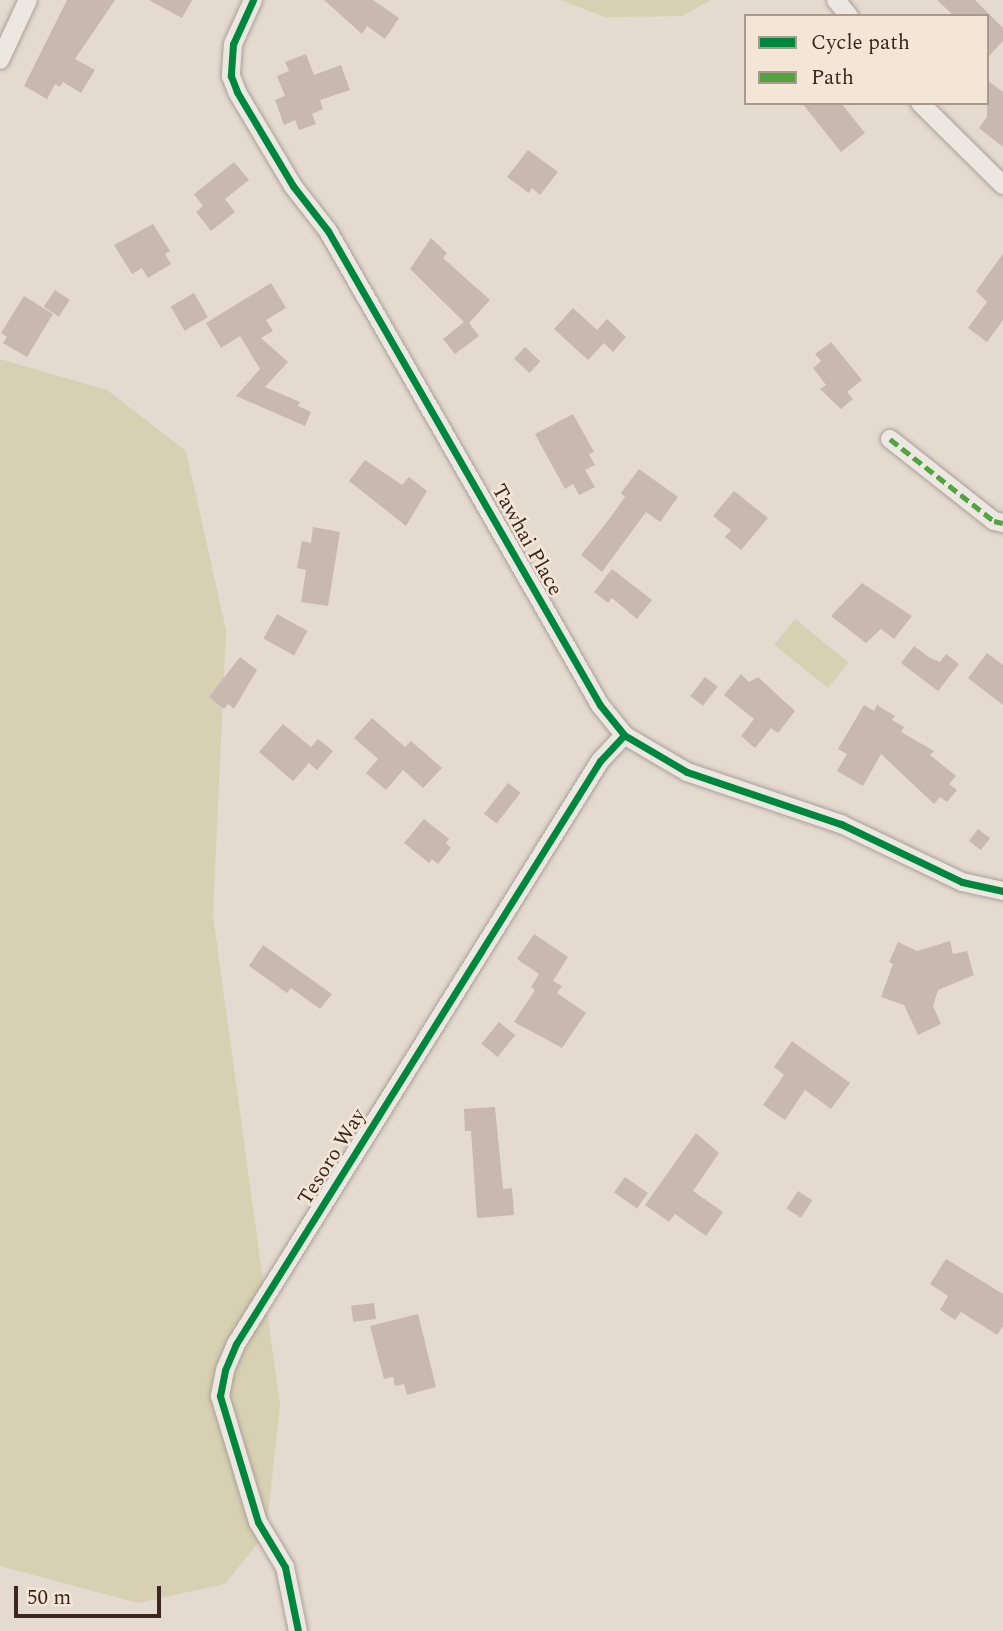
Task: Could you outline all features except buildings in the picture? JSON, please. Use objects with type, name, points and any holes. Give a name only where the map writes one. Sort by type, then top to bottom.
[{"type":"street","points":[[0,60],[28,0]]},
{"type":"street","name":"Tawhai Place","points":[[253,0],[231,60],[240,99],[344,257],[600,705],[624,735],[687,772],[841,824],[962,882],[1003,891]]},
{"type":"street","points":[[836,0],[847,14]]},
{"type":"street","points":[[922,105],[1003,185]]},
{"type":"street","points":[[890,439],[994,521],[1003,523]]},
{"type":"street","name":"Tesoro Way","points":[[298,1631],[285,1567],[258,1522],[220,1396],[225,1370],[236,1344],[600,761],[624,735]]},
{"type":"shaded area","points":[[560,0],[711,0],[682,16],[605,17]]},
{"type":"shaded area","points":[[0,359],[107,390],[186,451],[226,630],[213,915],[280,1405],[266,1533],[225,1584],[138,1603],[0,1566]]},
{"type":"shaded area","points":[[795,619],[849,662],[828,688],[774,645]]},
{"type":"marked path","points":[[890,439],[994,521],[1003,523]]},
{"type":"cycle path","points":[[253,0],[233,44],[231,76],[237,92],[293,186],[328,231],[600,705],[624,735],[687,772],[841,824],[962,882],[1003,891]]},
{"type":"cycle path","points":[[298,1631],[285,1567],[258,1522],[220,1396],[225,1370],[236,1344],[600,761],[624,735]]}]
